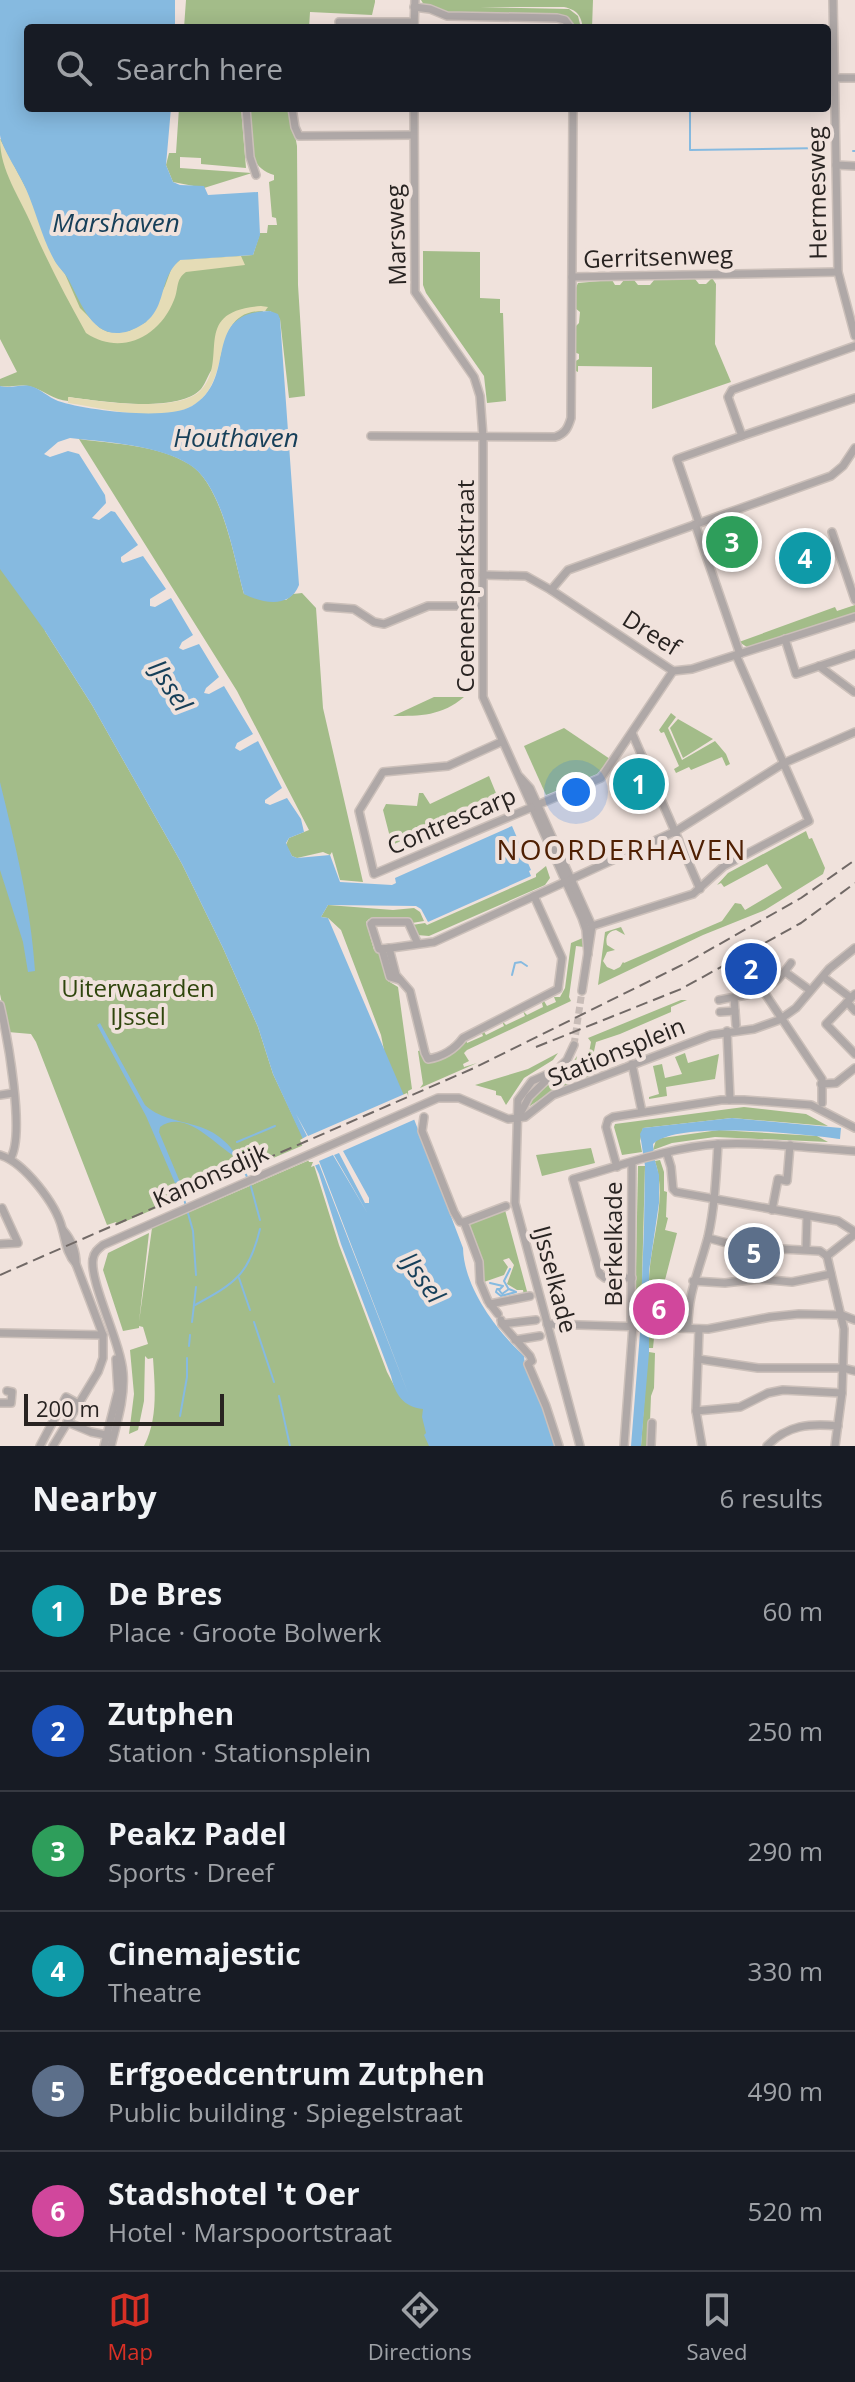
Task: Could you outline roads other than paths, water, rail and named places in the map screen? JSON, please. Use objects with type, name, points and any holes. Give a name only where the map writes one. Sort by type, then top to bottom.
[{"type":"street","name":"Hermesweg","points":[[833,0],[838,272],[855,336]]},
{"type":"street","points":[[414,4],[447,16],[557,18],[568,24]]},
{"type":"street","points":[[339,22],[389,24]]},
{"type":"street","points":[[834,78],[855,78]]},
{"type":"street","points":[[246,112],[251,164],[256,175]]},
{"type":"street","points":[[293,112],[299,136],[413,135]]},
{"type":"street","name":"Marsweg","points":[[414,112],[415,292],[474,377],[480,396],[483,437]]},
{"type":"street","points":[[572,277],[573,112]]},
{"type":"street","points":[[836,165],[855,166]]},
{"type":"street","name":"Gerritsenweg","points":[[483,437],[555,437],[568,427],[571,418],[572,277],[838,272]]},
{"type":"street","points":[[742,436],[728,397],[729,391],[855,346]]},
{"type":"street","points":[[582,991],[595,925],[693,894],[724,866],[809,821],[738,654],[677,459],[855,398]]},
{"type":"street","points":[[371,436],[483,437]]},
{"type":"street","name":"Coenensparkstraat","points":[[483,437],[483,697],[498,744],[530,788],[538,805],[582,918],[588,954]]},
{"type":"street","points":[[483,575],[526,576],[551,590],[568,570],[831,476],[843,466],[855,448]]},
{"type":"street","points":[[832,532],[855,600]]},
{"type":"street","name":"Dreef","points":[[551,590],[673,671],[855,617]]},
{"type":"street","points":[[327,607],[354,609],[374,622],[384,624],[428,606],[482,606]]},
{"type":"street","points":[[785,639],[796,674],[855,654]]},
{"type":"street","points":[[819,666],[854,692]]},
{"type":"street","name":"Contrescarp","points":[[498,744],[448,766],[383,772],[359,811],[374,874],[601,778],[673,671]]},
{"type":"street","points":[[418,944],[408,922],[373,922],[370,926],[376,945],[385,948],[418,944],[434,942],[676,831],[784,763],[855,732]]},
{"type":"street","points":[[632,733],[700,889]]},
{"type":"street","name":"Coenensparkstraat","points":[[568,880],[595,925]]},
{"type":"street","points":[[385,948],[400,980],[410,991],[428,1059],[454,1048],[463,1038],[558,989],[562,958],[534,896]]},
{"type":"street","name":"Coenensparkstraat","points":[[582,918],[595,925]]},
{"type":"street","name":"Stationsplein","points":[[517,1120],[530,1114],[553,1095],[632,1064],[727,1031],[754,1029],[782,1018],[809,994],[833,965],[855,948]]},
{"type":"street","points":[[719,1000],[755,995],[785,972],[791,963]]},
{"type":"street","points":[[785,972],[807,988]]},
{"type":"street","points":[[826,979],[851,998],[855,1011]]},
{"type":"street","points":[[758,983],[821,1084],[822,1107]]},
{"type":"street","points":[[731,998],[736,1025]]},
{"type":"street","points":[[851,998],[826,1024],[855,1054]]},
{"type":"street","points":[[0,1005],[17,1140],[10,1159]]},
{"type":"street","points":[[720,1012],[735,1011]]},
{"type":"street","points":[[727,1031],[730,1100]]},
{"type":"street","name":"IJsselkade","points":[[574,1045],[567,1060],[557,1070],[532,1081],[524,1089],[516,1107],[515,1203],[580,1446]]},
{"type":"street","points":[[632,1064],[642,1112],[730,1100],[807,1104],[822,1107],[855,1128]]},
{"type":"street","points":[[821,1084],[836,1083],[855,1068]]},
{"type":"street","points":[[0,1095],[13,1093]]},
{"type":"street","name":"Kanonsdijk","points":[[104,1446],[110,1436],[123,1387],[121,1354],[92,1264],[96,1251],[112,1240],[438,1098],[459,1098],[517,1120]]},
{"type":"street","name":"Berkelkade","points":[[617,1167],[606,1124],[610,1118],[642,1112]]},
{"type":"street","name":"IJsselkade","points":[[424,1117],[422,1131],[454,1212],[460,1222],[464,1222]]},
{"type":"street","points":[[632,1278],[605,1278],[600,1274],[573,1179],[718,1144],[790,1145],[855,1151]]},
{"type":"street","points":[[688,1328],[693,1281],[708,1238],[715,1199],[718,1144]]},
{"type":"street","points":[[772,1210],[778,1179],[787,1181],[790,1145]]},
{"type":"street","points":[[0,1155],[10,1159],[44,1193],[76,1255],[76,1264],[103,1335],[101,1366],[53,1446]]},
{"type":"street","points":[[663,1155],[671,1167],[676,1192],[838,1221],[855,1233],[827,1256]]},
{"type":"street","name":"Berkelkade","points":[[624,1446],[634,1326],[635,1162]]},
{"type":"street","name":"IJsselkade","points":[[464,1222],[476,1214],[506,1206]]},
{"type":"street","points":[[0,1244],[18,1243],[2,1208]]},
{"type":"street","points":[[806,1249],[807,1216]]},
{"type":"street","name":"IJsselkade","points":[[464,1222],[479,1262],[480,1282],[515,1340],[530,1356],[532,1361],[528,1364],[559,1446]]},
{"type":"street","points":[[708,1238],[742,1247],[820,1251],[827,1256],[842,1315],[842,1393],[836,1446]]},
{"type":"street","points":[[693,1281],[725,1283],[758,1279],[792,1282],[831,1274]]},
{"type":"street","name":"IJsselkade","points":[[491,1303],[530,1296]]},
{"type":"street","points":[[547,1324],[699,1329],[796,1315],[842,1315],[855,1320]]},
{"type":"street","name":"IJsselkade","points":[[501,1319],[536,1320]]},
{"type":"street","points":[[699,1329],[696,1411],[702,1446]]},
{"type":"street","points":[[0,1333],[103,1335]]},
{"type":"street","name":"IJsselkade","points":[[515,1340],[540,1336]]},
{"type":"street","points":[[698,1359],[758,1368],[843,1368],[855,1371]]},
{"type":"street","points":[[696,1411],[740,1407],[775,1391],[796,1389],[842,1393]]},
{"type":"street","points":[[40,1446],[66,1397],[77,1403]]},
{"type":"street","points":[[547,1410],[556,1406]]},
{"type":"street","points":[[67,1422],[96,1434],[110,1436]]},
{"type":"street","points":[[651,1446],[652,1423]]},
{"type":"street","points":[[767,1446],[782,1433],[800,1426],[838,1426]]},
{"type":"street","name":"Kanonsdijk","points":[[110,1436],[111,1446]]},
{"type":"water","name":"Marshaven","points":[[0,0],[175,0],[175,24],[24,24],[24,112],[171,112],[166,165],[173,182],[204,186],[208,195],[258,192],[260,235],[253,255],[180,260],[167,278],[151,317],[129,331],[106,331],[89,318],[51,255],[26,189],[0,135]]},
{"type":"water","points":[[270,311],[278,314],[280,319],[299,585],[289,598],[275,602],[244,594],[219,506],[211,489],[190,465],[148,449],[70,438],[58,442],[44,454],[50,457],[68,451],[79,454],[105,495],[106,503],[92,518],[99,520],[111,511],[115,512],[138,545],[121,557],[121,561],[143,556],[166,589],[150,599],[150,606],[155,607],[171,598],[193,635],[179,648],[183,650],[199,644],[219,677],[204,693],[209,694],[224,686],[253,734],[237,743],[235,748],[240,751],[258,741],[282,788],[265,803],[270,805],[287,798],[301,819],[304,832],[289,838],[286,843],[292,856],[330,855],[340,882],[392,885],[396,883],[395,878],[512,826],[531,876],[428,922],[416,906],[328,905],[321,917],[328,918],[414,1119],[463,1248],[469,1278],[493,1321],[524,1356],[525,1366],[544,1408],[556,1446],[429,1446],[424,1435],[423,1409],[410,1406],[395,1388],[341,1244],[319,1174],[273,1074],[258,1027],[182,864],[92,705],[45,631],[0,569],[0,386],[30,386],[58,401],[87,408],[146,413],[180,410],[192,406],[206,394],[214,379],[227,334],[235,322],[248,314]]},
{"type":"water","points":[[0,782],[26,899],[35,971],[28,972],[23,942],[0,870]]},
{"type":"water","points":[[100,1023],[145,1105],[167,1118],[204,1128],[228,1144],[238,1158],[192,1126],[170,1122],[160,1127],[159,1132],[180,1182],[175,1183],[146,1116],[97,1025]]},
{"type":"water","points":[[732,1118],[841,1128],[840,1139],[772,1132],[713,1131],[687,1132],[653,1144],[659,1175],[659,1203],[649,1271],[649,1353],[641,1446],[631,1446],[644,1227],[645,1166],[640,1134],[643,1128]]},
{"type":"waterway","points":[[690,112],[690,150],[824,148]]},
{"type":"waterway","points":[[512,975],[515,963],[521,962],[527,966]]},
{"type":"waterway","points":[[237,1142],[275,1126]]},
{"type":"waterway","points":[[242,1165],[247,1177]]},
{"type":"waterway","points":[[250,1183],[260,1220]]},
{"type":"waterway","points":[[182,1192],[193,1231],[196,1275]]},
{"type":"waterway","points":[[195,1305],[238,1276],[251,1257],[260,1229]]},
{"type":"waterway","points":[[508,1288],[504,1281],[510,1269]]},
{"type":"waterway","points":[[239,1278],[250,1310]]},
{"type":"waterway","points":[[490,1283],[503,1286],[499,1290],[502,1294],[509,1289],[516,1292],[501,1296],[496,1292],[497,1289],[500,1289]]},
{"type":"waterway","points":[[192,1322],[196,1287]]},
{"type":"waterway","points":[[254,1322],[274,1382]]},
{"type":"waterway","points":[[189,1346],[190,1335]]},
{"type":"waterway","points":[[180,1416],[187,1358]]},
{"type":"waterway","points":[[279,1396],[290,1446]]},
{"type":"tunnel","points":[[574,1045],[582,991]]},
{"type":"railway","points":[[0,1275],[474,1068],[688,962],[801,898],[855,860]]},
{"type":"railway","points":[[536,1047],[681,989],[801,923],[855,883]]},
{"type":"place","name":"Peakz Padel","points":[[732,542]]},
{"type":"place","name":"Cinemajestic","points":[[805,558]]},
{"type":"place","name":"De Bres","points":[[639,784]]},
{"type":"place","name":"Zutphen","points":[[751,969]]},
{"type":"place","name":"Erfgoedcentrum Zutphen","points":[[754,1253]]},
{"type":"place","name":"Stadshotel 't Oer","points":[[659,1309]]},
{"type":"district","name":"NOORDERHAVEN","points":[[622,849]]},
{"type":"water label","name":"Houthaven","points":[[236,437]]},
{"type":"water label","name":"IJssel","points":[[171,685]]},
{"type":"water label","name":"IJssel","points":[[423,1277]]},
{"type":"park label","name":"Uiterwaarden IJssel","points":[[138,1001]]}]
